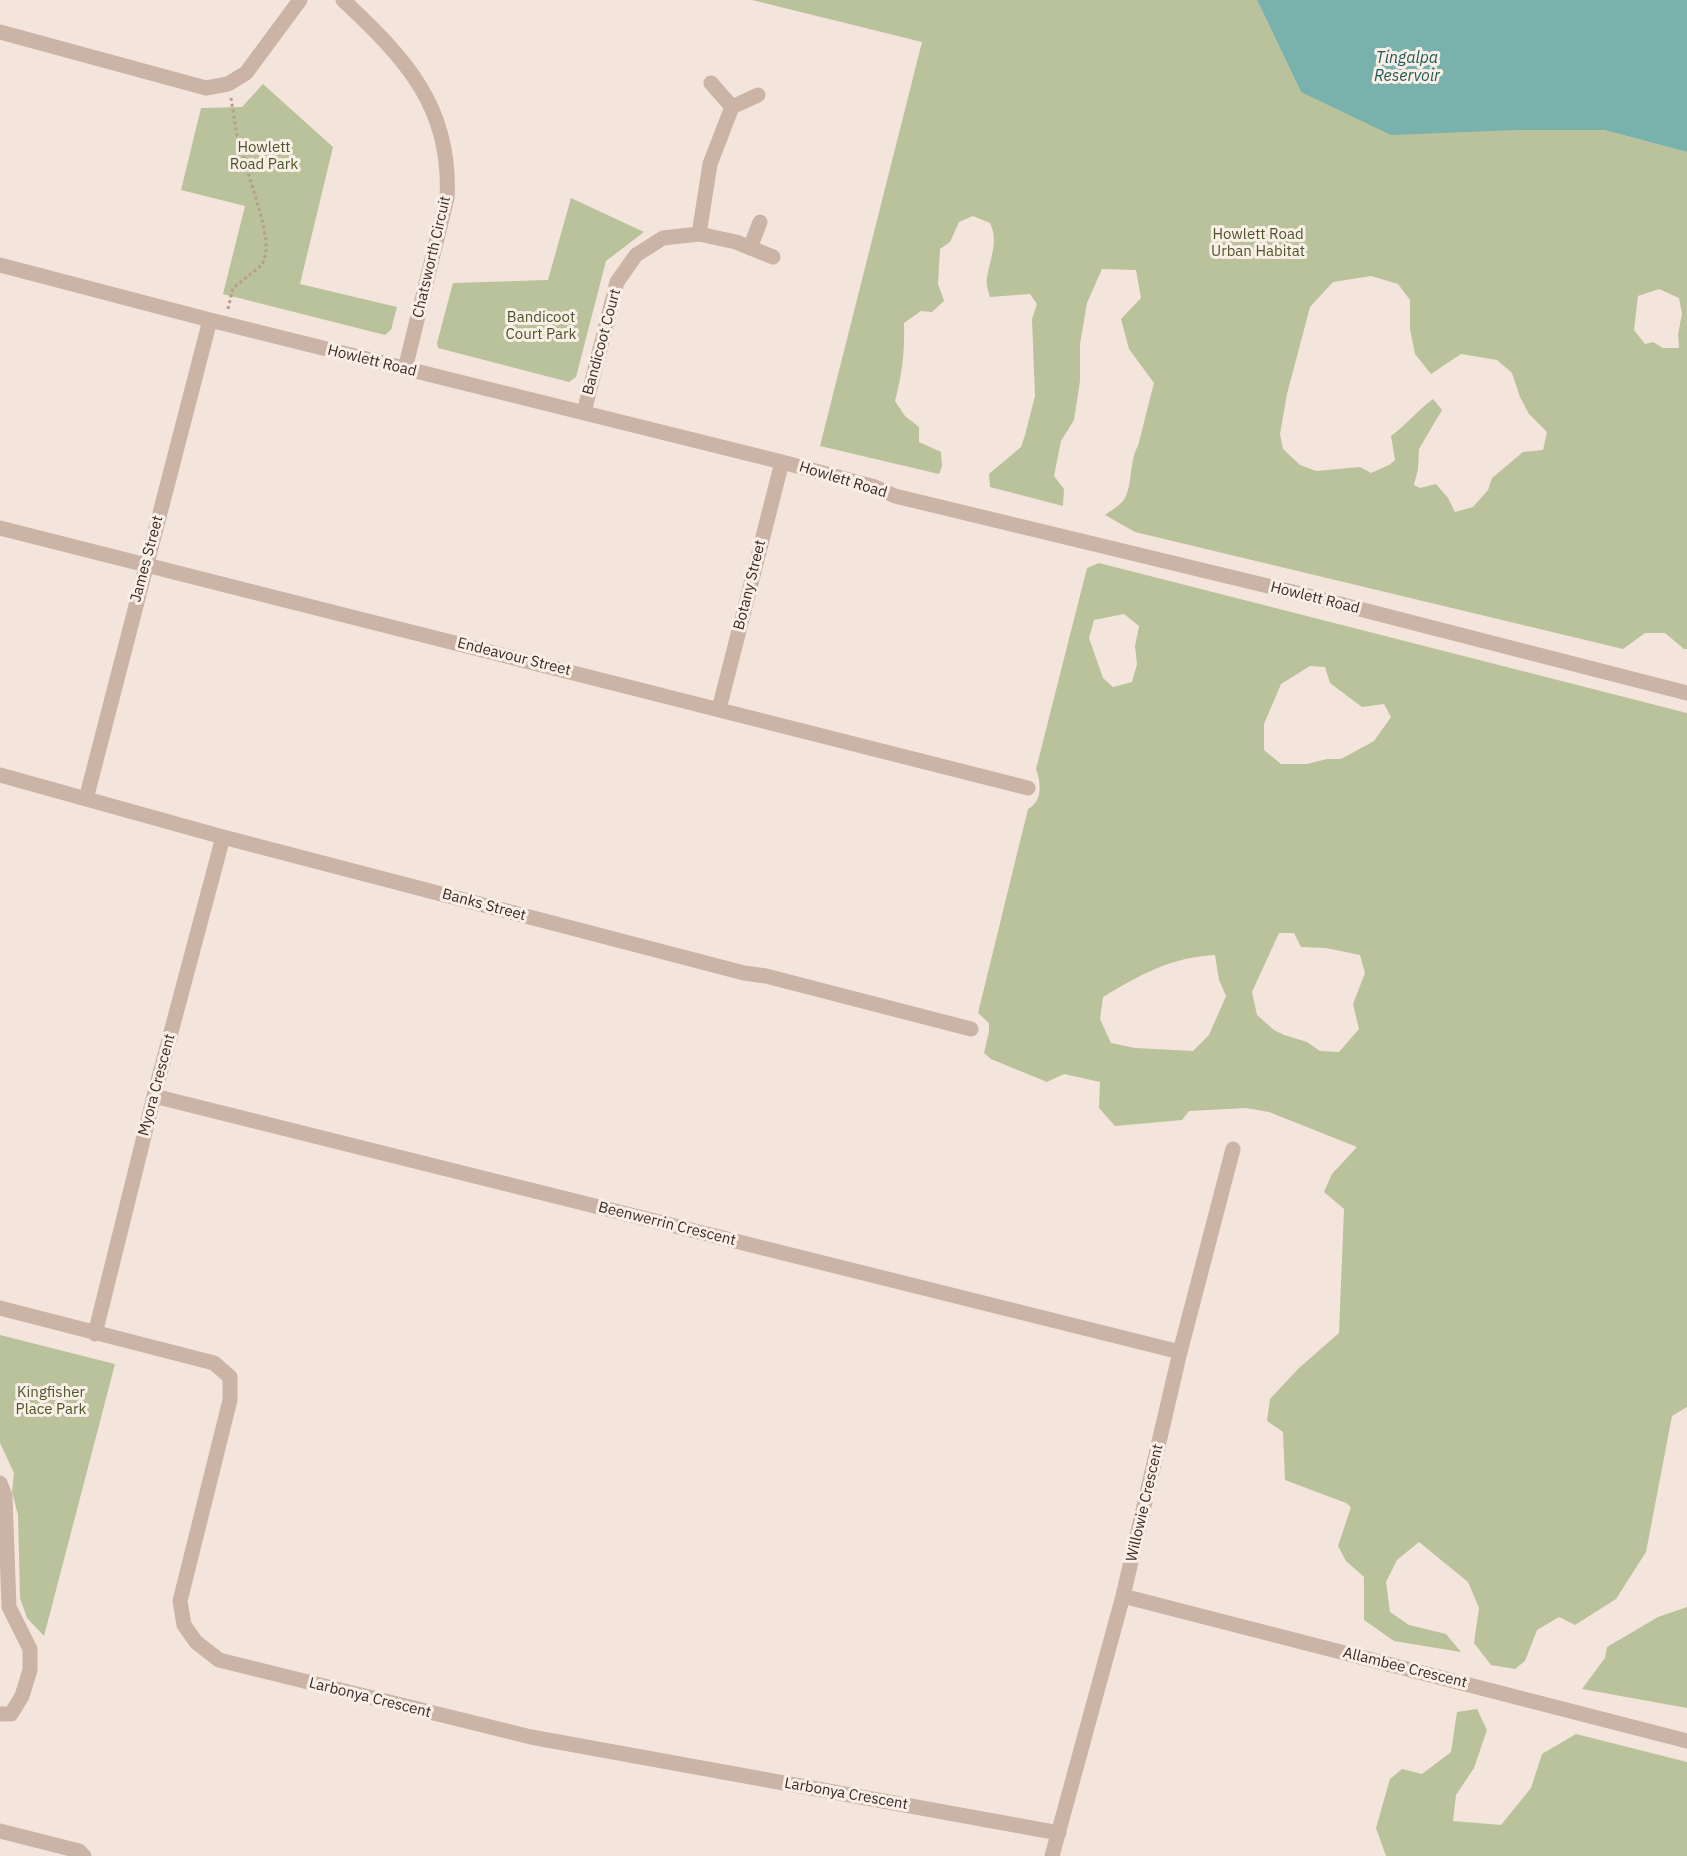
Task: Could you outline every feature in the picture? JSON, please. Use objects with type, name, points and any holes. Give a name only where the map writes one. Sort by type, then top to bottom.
[{"type":"street","points":[[0,32],[206,88],[228,84],[246,73],[300,0]]},
{"type":"street","name":"Chatsworth Circuit","points":[[343,0],[382,36],[414,75],[438,118],[446,154],[449,174],[447,198],[405,369]]},
{"type":"street","points":[[711,83],[732,107]]},
{"type":"street","points":[[699,234],[710,164],[732,107],[758,95]]},
{"type":"street","points":[[750,248],[760,222]]},
{"type":"street","name":"Bandicoot Court","points":[[584,412],[617,282],[636,255],[663,238],[699,234],[736,242],[773,257]]},
{"type":"street","name":"Howlett Road","points":[[0,265],[217,322],[782,462],[875,487],[895,496],[1297,593],[1687,693]]},
{"type":"street","name":"James Street","points":[[86,799],[146,563],[217,322]]},
{"type":"street","name":"Botany Street","points":[[719,709],[782,462]]},
{"type":"street","name":"Endeavour Street","points":[[0,528],[146,563],[1028,788]]},
{"type":"street","name":"Banks Street","points":[[0,774],[223,837],[744,973],[766,976],[971,1029]]},
{"type":"street","name":"Myora Crescent","points":[[95,1334],[154,1096],[223,837]]},
{"type":"street","name":"Beenwerrin Crescent","points":[[154,1096],[1180,1352]]},
{"type":"street","name":"Willowie Crescent","points":[[1052,1856],[1123,1596],[1180,1352],[1233,1149]]},
{"type":"street","name":"Larbonya Crescent","points":[[0,1308],[214,1364],[230,1377],[230,1400],[180,1601],[184,1625],[196,1642],[219,1660],[531,1737],[1059,1833]]},
{"type":"street","points":[[0,1483],[5,1496],[9,1607],[30,1649],[30,1670],[22,1696],[11,1714],[0,1714]]},
{"type":"street","name":"Allambee Crescent","points":[[1123,1596],[1687,1741]]},
{"type":"street","points":[[0,1831],[79,1851],[84,1856]]},
{"type":"path","points":[[217,322],[233,288],[262,265],[266,253],[262,219],[237,135],[228,84]]},
{"type":"green space","name":"Howlett Road Urban Habitat","points":[[752,0],[1257,0],[1301,92],[1515,130],[1604,130],[1687,152],[1687,649],[1665,633],[1645,633],[1623,649],[1135,532],[1105,515],[1121,503],[1126,495],[1133,459],[1154,383],[1129,349],[1121,319],[1141,298],[1136,270],[1102,269],[1087,303],[1080,344],[1080,381],[1074,420],[1061,441],[1054,476],[1064,489],[1063,506],[990,487],[989,474],[1021,447],[1025,435],[1035,396],[1032,319],[1037,304],[1030,294],[990,297],[987,280],[994,243],[993,230],[990,223],[973,216],[959,222],[950,242],[940,249],[938,284],[944,301],[932,312],[921,311],[904,323],[900,382],[895,401],[905,416],[919,427],[919,442],[941,452],[942,466],[939,474],[820,446],[922,42]],"holes":[[[1371,276],[1398,284],[1410,300],[1410,329],[1415,354],[1431,374],[1461,354],[1497,360],[1512,373],[1520,397],[1529,414],[1547,432],[1543,450],[1523,452],[1492,478],[1488,490],[1473,507],[1455,512],[1448,498],[1436,484],[1420,488],[1414,485],[1419,449],[1442,410],[1433,399],[1391,436],[1395,460],[1371,473],[1360,467],[1316,471],[1300,465],[1283,449],[1280,434],[1287,394],[1310,307],[1333,282]],[[1659,289],[1679,298],[1682,314],[1678,334],[1679,348],[1663,348],[1653,342],[1645,344],[1634,330],[1638,296]]]},
{"type":"green space","name":"Howlett Road Park","points":[[263,84],[333,147],[300,284],[397,307],[391,330],[385,335],[223,294],[245,206],[181,190],[201,108],[242,107]]},
{"type":"green space","name":"Bandicoot Court Park","points":[[571,198],[644,232],[606,261],[576,377],[569,382],[438,348],[437,343],[453,283],[548,280]]},
{"type":"green space","points":[[1099,563],[1687,713],[1687,1407],[1672,1416],[1646,1552],[1616,1599],[1575,1625],[1559,1617],[1537,1630],[1525,1661],[1515,1669],[1491,1665],[1474,1643],[1479,1608],[1468,1582],[1419,1542],[1397,1560],[1386,1582],[1390,1612],[1409,1625],[1446,1634],[1461,1652],[1394,1641],[1364,1620],[1364,1577],[1346,1561],[1338,1546],[1351,1507],[1346,1503],[1285,1480],[1283,1432],[1267,1421],[1270,1399],[1299,1368],[1339,1333],[1344,1209],[1324,1192],[1332,1174],[1357,1147],[1269,1112],[1246,1108],[1189,1111],[1182,1120],[1115,1126],[1099,1108],[1100,1082],[1064,1074],[1047,1082],[991,1059],[984,1053],[989,1023],[978,1013],[1028,809],[1033,806],[1040,791],[1036,769],[1087,568]],"holes":[[[1124,614],[1139,626],[1135,646],[1137,664],[1132,682],[1113,687],[1103,678],[1089,638],[1094,620]],[[1310,666],[1325,667],[1330,683],[1362,707],[1384,704],[1391,717],[1374,741],[1341,759],[1327,759],[1307,764],[1281,764],[1264,750],[1264,724],[1281,684]],[[1279,933],[1294,933],[1301,947],[1326,948],[1360,955],[1365,973],[1353,1004],[1359,1029],[1339,1052],[1320,1051],[1307,1042],[1274,1030],[1257,1015],[1252,992]],[[1215,955],[1219,980],[1226,996],[1209,1035],[1193,1051],[1135,1048],[1111,1043],[1100,1019],[1103,997],[1156,968],[1199,956]]]},
{"type":"green space","name":"Kingfisher Place Park","points":[[0,1335],[115,1364],[44,1636],[27,1618],[20,1598],[18,1515],[12,1492],[14,1473],[0,1443]]},
{"type":"green space","points":[[1687,1607],[1687,1708],[1582,1689],[1605,1658],[1607,1647],[1658,1617]]},
{"type":"green space","points":[[1477,1709],[1487,1730],[1474,1768],[1456,1795],[1453,1821],[1501,1825],[1531,1788],[1542,1754],[1576,1734],[1687,1762],[1687,1856],[1386,1856],[1376,1828],[1390,1779],[1402,1769],[1422,1774],[1451,1752],[1457,1712]]},
{"type":"water","name":"Tingalpa Reservoir","points":[[1257,0],[1687,0],[1687,152],[1604,130],[1515,130],[1391,135],[1301,92]]}]
